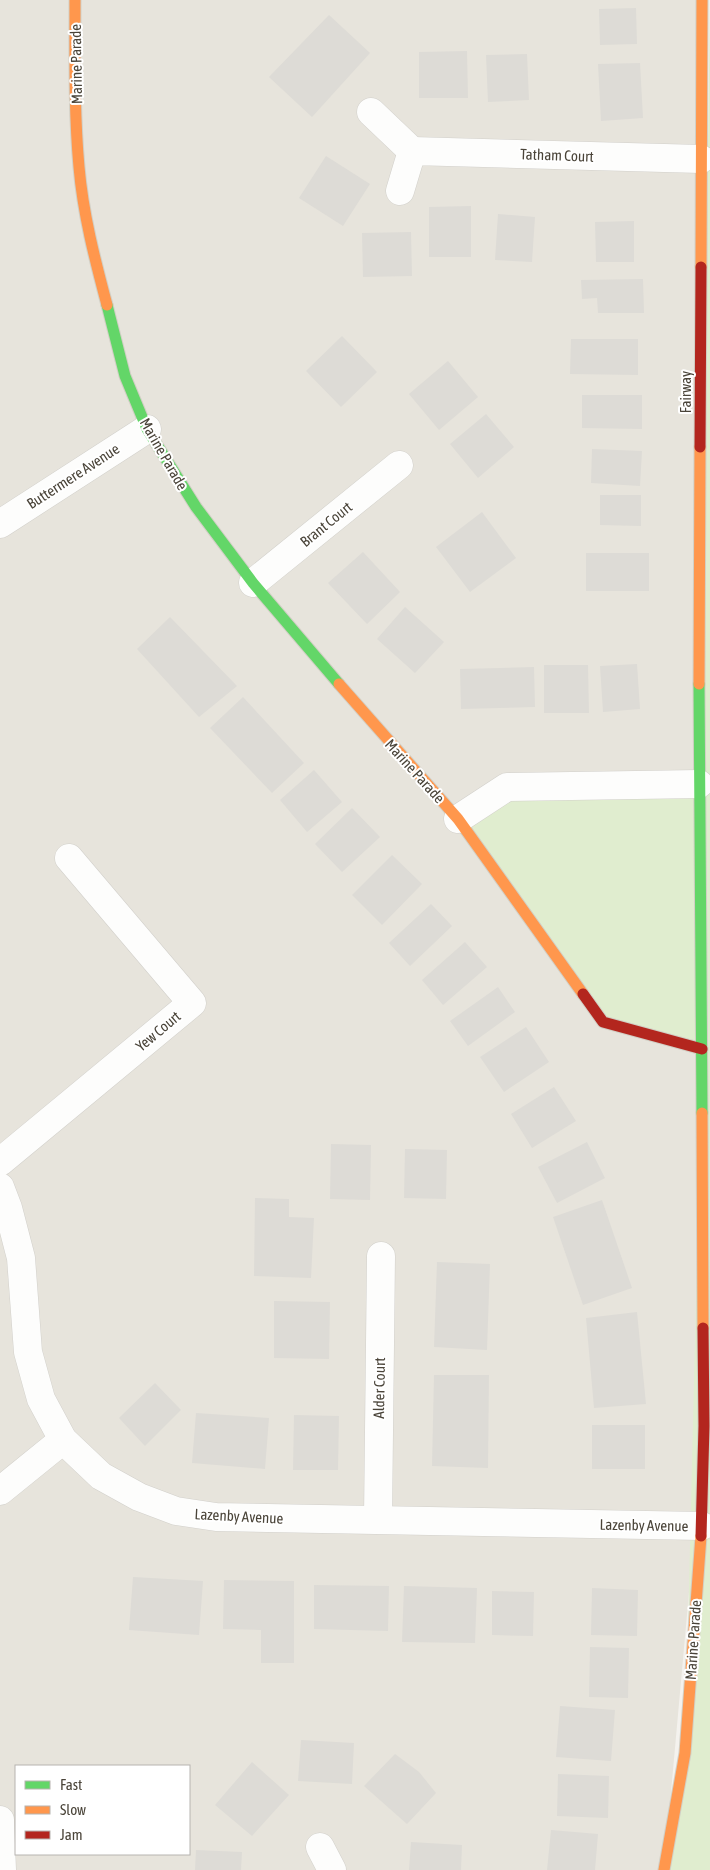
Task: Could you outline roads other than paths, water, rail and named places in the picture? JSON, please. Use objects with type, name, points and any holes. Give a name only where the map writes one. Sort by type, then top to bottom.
[{"type":"street","name":"Marine Parade","points":[[75,0],[75,90],[79,168],[92,247],[125,376],[147,429],[196,507],[253,583],[298,639],[458,819],[603,1022],[702,1049]]},
{"type":"street","name":"Fairway","points":[[699,784],[702,0]]},
{"type":"street","points":[[371,112],[412,151],[400,191]]},
{"type":"street","name":"Tatham Court","points":[[412,151],[701,159]]},
{"type":"street","name":"Buttermere Avenue","points":[[0,524],[147,429]]},
{"type":"street","name":"Brant Court","points":[[253,583],[399,464]]},
{"type":"street","name":"Marine Parade","points":[[664,1870],[685,1753],[702,1526],[704,1426],[699,784]]},
{"type":"street","points":[[458,819],[507,787],[699,784]]},
{"type":"street","name":"Yew Court","points":[[0,1162],[192,1003],[69,858]]},
{"type":"street","name":"Lazenby Avenue","points":[[0,1187],[8,1208],[21,1258],[28,1352],[41,1400],[63,1440],[102,1476],[139,1497],[176,1511],[216,1518],[378,1519],[702,1526]]},
{"type":"street","name":"Alder Court","points":[[378,1519],[381,1256]]},
{"type":"street","points":[[0,1491],[63,1440]]},
{"type":"street","points":[[0,1820],[2,1870]]}]
